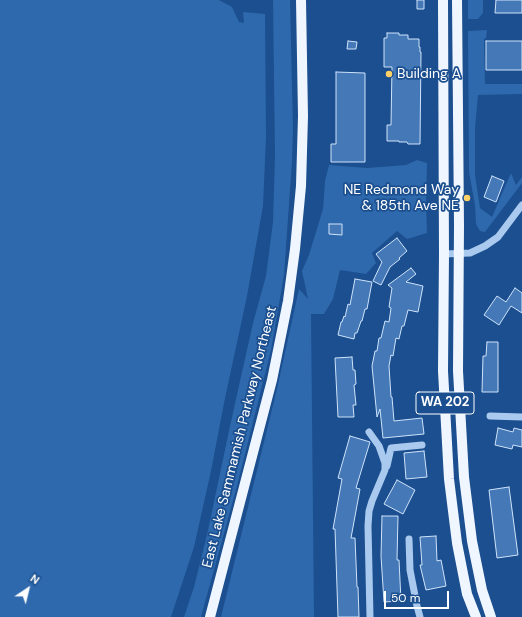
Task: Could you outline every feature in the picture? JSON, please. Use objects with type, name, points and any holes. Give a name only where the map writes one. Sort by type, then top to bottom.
[{"type":"main road","name":"East Lake Sammamish Parkway Northeast","points":[[210,617],[272,380],[288,301],[301,186],[303,113],[301,0]]},
{"type":"main road","name":"WA 202","points":[[443,0],[443,371],[449,479],[467,594],[476,617]]},
{"type":"main road","name":"WA 202","points":[[457,0],[459,254],[458,371],[464,477],[472,540],[482,590],[492,617]]},
{"type":"street","points":[[444,254],[470,253],[486,246],[498,236],[522,205]]},
{"type":"street","points":[[490,416],[522,417]]},
{"type":"street","points":[[369,432],[379,446],[385,463],[385,470]]},
{"type":"street","points":[[370,617],[368,526],[369,511],[372,501],[385,470],[391,448],[422,444]]},
{"type":"street","points":[[410,539],[410,570],[420,617]]},
{"type":"shaded area","points":[[0,0],[219,0],[232,7],[239,22],[244,23],[243,12],[265,14],[266,137],[263,206],[247,296],[194,547],[171,617],[0,617]]},
{"type":"shaded area","points":[[273,0],[290,0],[293,129],[284,275],[271,350],[237,486],[201,617],[184,617],[194,587],[207,535],[253,323],[266,276],[273,222],[275,156]]},
{"type":"shaded area","points":[[468,0],[483,0],[483,13],[478,19],[468,19]]},
{"type":"shaded area","points":[[487,30],[486,38],[484,39],[485,84],[522,84],[522,94],[478,95],[475,128],[475,175],[480,208],[492,217],[511,173],[516,185],[522,177],[522,183],[485,232],[480,231],[476,224],[475,205],[469,172],[468,31]]},
{"type":"shaded area","points":[[417,160],[427,163],[427,233],[407,239],[397,231],[372,253],[376,263],[366,274],[340,270],[333,299],[324,314],[311,314],[314,617],[221,617],[277,389],[299,289],[308,299],[302,271],[309,255],[323,209],[325,181],[329,165],[367,168],[406,165]]},
{"type":"building","points":[[417,0],[424,0],[424,9],[417,9]]},
{"type":"building","points":[[496,0],[522,0],[522,13],[495,13]]},
{"type":"building","points":[[387,33],[399,33],[399,35],[408,35],[408,39],[419,39],[419,47],[421,52],[420,144],[387,141],[387,125],[391,125],[392,67],[384,67],[384,38],[387,38]]},
{"type":"building","points":[[348,41],[357,42],[356,49],[347,49]]},
{"type":"building","points":[[486,41],[522,41],[522,70],[486,70]]},
{"type":"building","points":[[336,72],[365,73],[365,162],[331,162],[331,144],[336,144]]},
{"type":"building","points":[[492,176],[504,181],[496,202],[484,197]]},
{"type":"building","points":[[329,224],[342,224],[342,235],[329,234]]},
{"type":"building","points":[[397,238],[407,251],[390,267],[381,285],[373,281],[382,262],[376,254]]},
{"type":"building","points":[[411,268],[416,274],[406,282],[423,286],[418,312],[408,310],[399,339],[396,338],[393,356],[391,355],[389,366],[391,397],[394,421],[422,418],[424,434],[383,438],[380,409],[377,417],[372,366],[375,351],[377,351],[379,338],[381,338],[385,321],[389,322],[391,308],[389,307],[392,288],[388,285]]},
{"type":"building","points":[[355,279],[372,282],[367,309],[365,309],[362,321],[357,333],[355,333],[354,339],[338,335],[348,304],[350,305]]},
{"type":"building","points":[[515,288],[522,293],[522,313],[511,306],[499,325],[484,315],[497,296],[506,302]]},
{"type":"building","points":[[487,342],[498,342],[498,392],[482,392],[483,356],[486,356]]},
{"type":"building","points":[[352,357],[356,384],[354,385],[356,405],[353,405],[354,417],[338,417],[335,358]]},
{"type":"building","points":[[498,428],[513,432],[514,428],[522,430],[522,447],[513,445],[512,449],[495,445]]},
{"type":"building","points":[[350,436],[370,442],[356,488],[360,489],[351,538],[355,538],[359,617],[338,617],[335,529],[333,529],[342,479],[338,478]]},
{"type":"building","points":[[424,451],[427,477],[406,479],[404,453]]},
{"type":"building","points":[[397,480],[415,490],[403,514],[384,504]]},
{"type":"building","points":[[509,487],[518,555],[497,558],[489,490]]},
{"type":"building","points":[[382,516],[398,516],[397,560],[399,560],[401,601],[384,602],[381,556]]},
{"type":"building","points":[[436,536],[437,561],[441,560],[446,586],[426,590],[420,565],[422,565],[420,537]]},
{"type":"place","name":"Building A","points":[[389,74]]},
{"type":"place","name":"NE Redmond Way & 185th Ave NE","points":[[467,198]]}]
